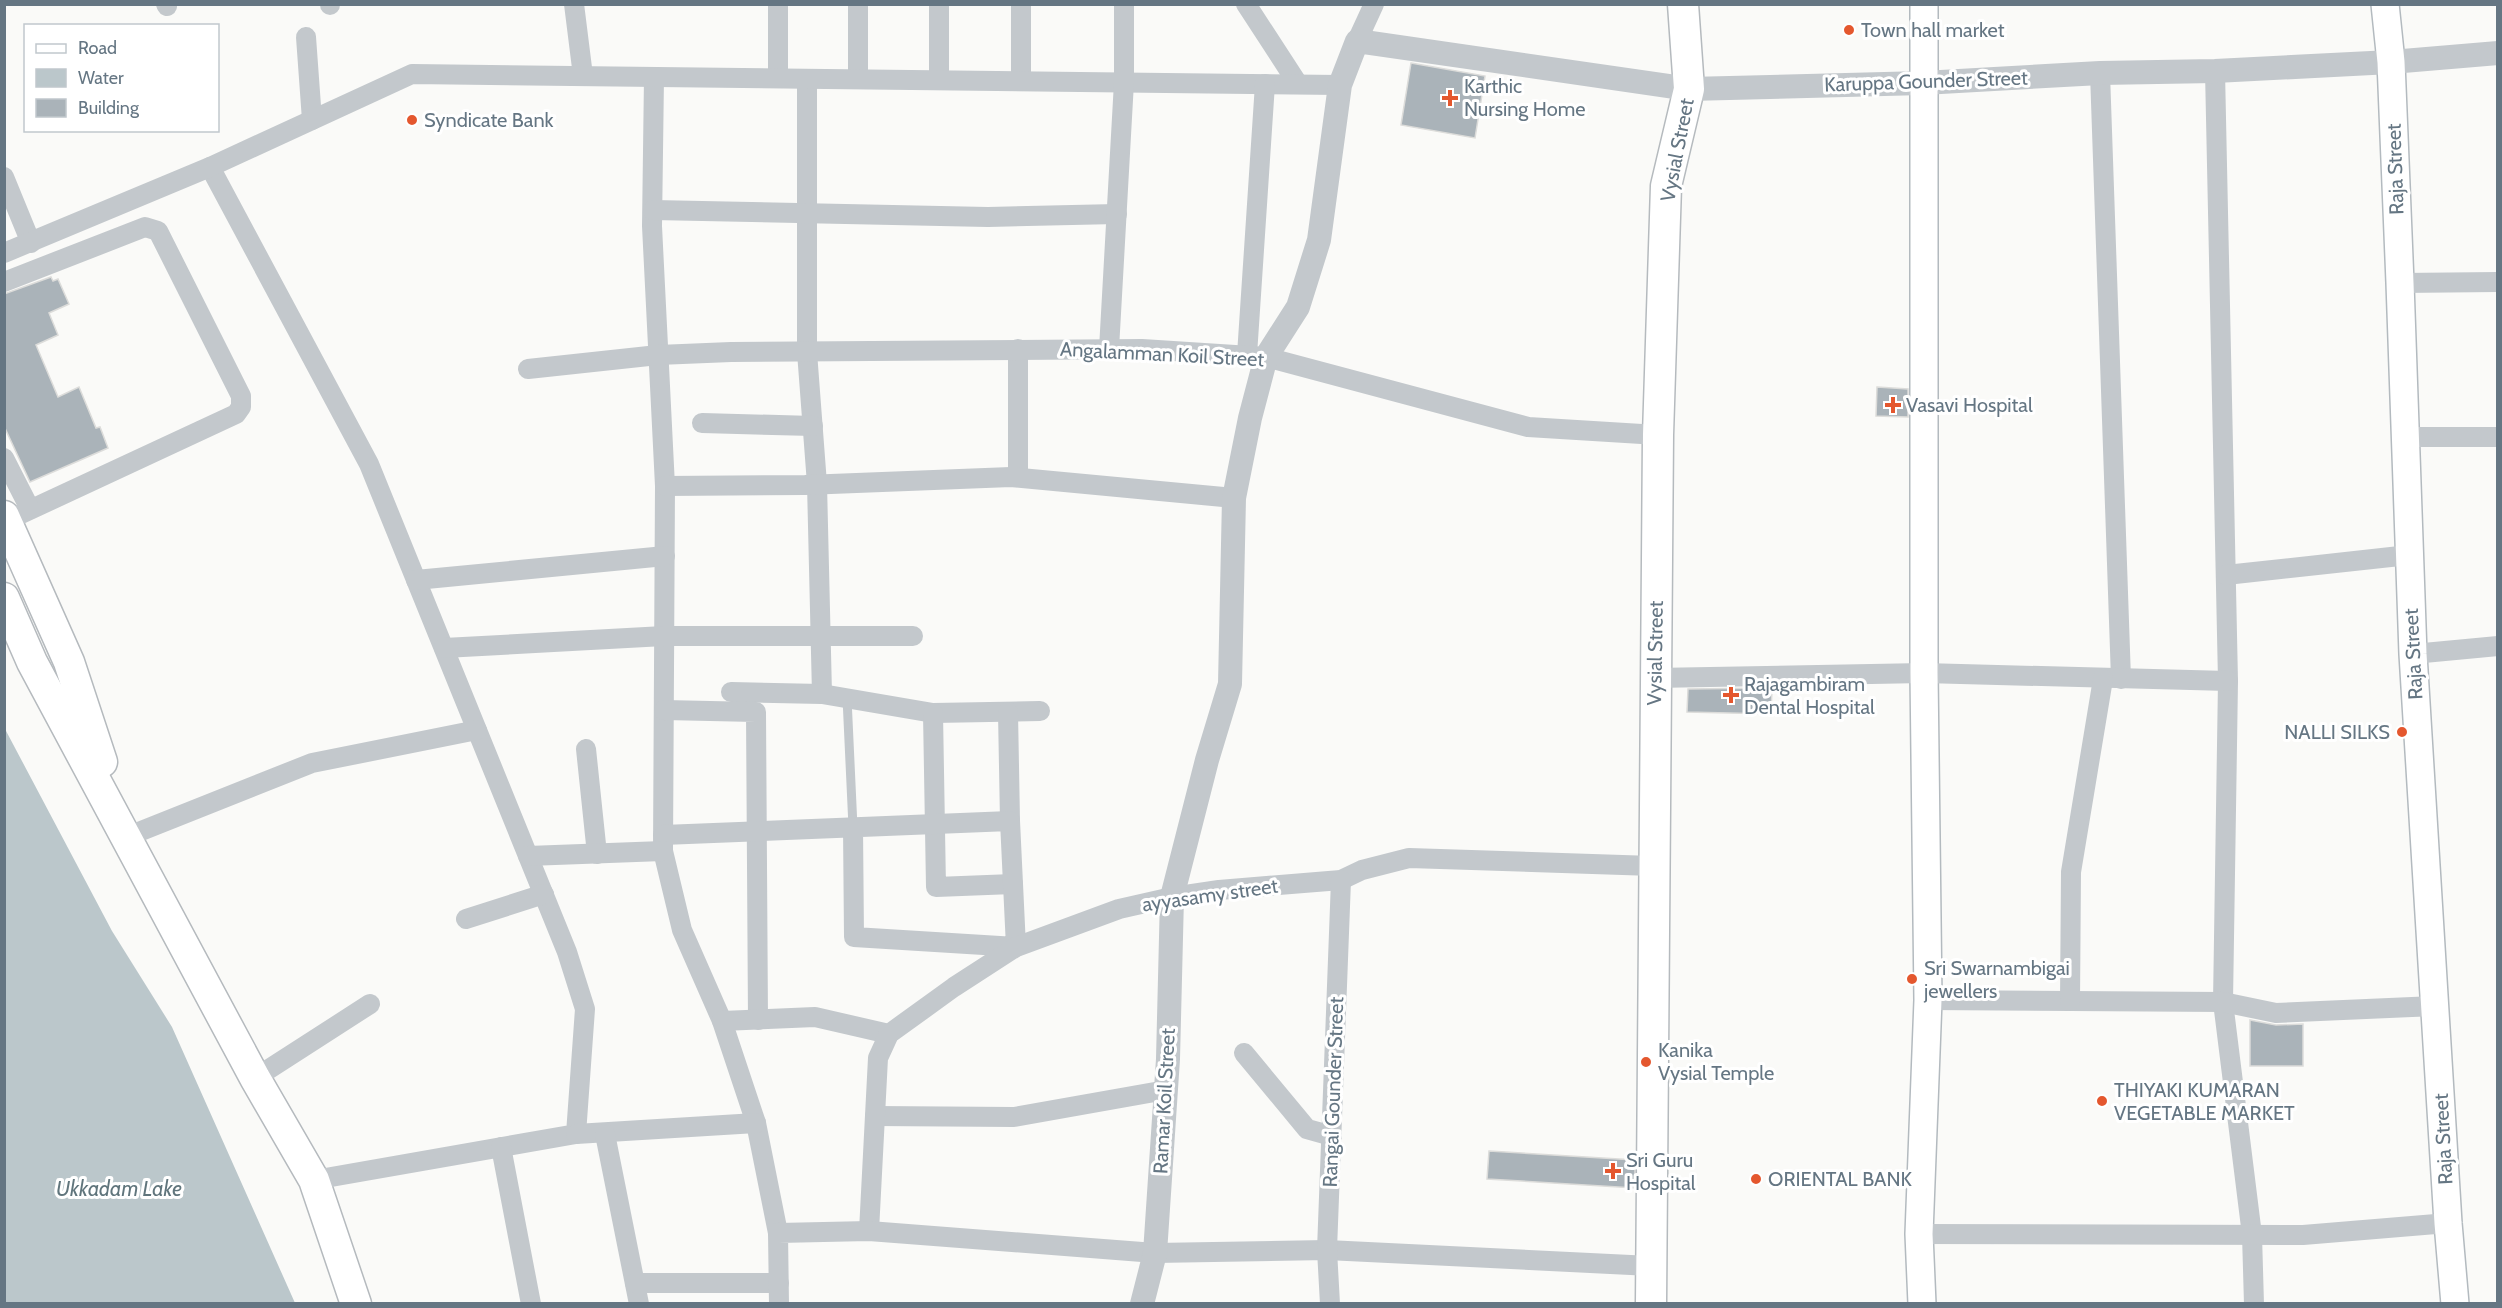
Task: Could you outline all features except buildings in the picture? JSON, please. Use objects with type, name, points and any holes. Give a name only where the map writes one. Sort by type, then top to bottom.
[{"type":"main road","name":"Vysial Street","points":[[1652,1304],[1650,1266],[1654,678],[1658,435],[1666,186],[1689,89],[1683,4]]},
{"type":"main road","points":[[1922,1304],[1919,1234],[1928,1000],[1924,673],[1924,4]]},
{"type":"main road","name":"Raja Street","points":[[2385,4],[2391,62],[2413,654],[2455,1304]]},
{"type":"main road","points":[[14,515],[69,662],[126,837]]},
{"type":"main road","points":[[4,598],[32,662],[255,1078],[314,1180],[356,1304]]},
{"type":"street","points":[[574,4],[583,76]]},
{"type":"street","points":[[778,4],[778,78]]},
{"type":"street","points":[[858,4],[858,79]]},
{"type":"street","points":[[939,4],[939,80]]},
{"type":"street","points":[[1020,4],[1021,80]]},
{"type":"street","points":[[1109,349],[1124,82],[1124,4]]},
{"type":"street","points":[[1246,4],[1298,84]]},
{"type":"street","points":[[1357,41],[1374,4]]},
{"type":"street","points":[[306,38],[312,120]]},
{"type":"street","name":"Ramar Koil Street","points":[[1142,1304],[1155,1253],[1166,1090],[1172,897],[1207,760],[1230,684],[1234,498],[1250,418],[1256,356],[1298,307],[1319,240],[1340,85],[1357,41]]},
{"type":"street","name":"Karuppa Gounder Street","points":[[1357,41],[1689,89],[1923,83],[2100,73],[2215,71],[2391,62],[2498,53]]},
{"type":"street","points":[[2215,71],[2228,681],[2223,1002],[2252,1235],[2254,1304]]},
{"type":"street","points":[[2070,1001],[2071,872],[2112,679],[2100,73]]},
{"type":"street","points":[[4,253],[210,167],[412,74],[1340,85]]},
{"type":"street","points":[[654,78],[653,210],[665,486],[663,843],[682,930],[722,1022],[756,1123],[778,1233],[779,1304]]},
{"type":"street","points":[[807,79],[807,352],[817,484],[822,694]]},
{"type":"street","points":[[1256,356],[1265,84]]},
{"type":"street","points":[[210,167],[369,464],[567,952],[585,1009],[576,1134]]},
{"type":"street","points":[[4,177],[31,243]]},
{"type":"street","points":[[653,210],[988,217],[1117,214]]},
{"type":"street","points":[[4,282],[145,226],[153,227],[158,231],[242,396],[241,406],[236,414],[14,515],[4,458]]},
{"type":"street","points":[[2400,283],[2498,282]]},
{"type":"street","points":[[1018,349],[1018,477]]},
{"type":"street","name":"Angalamman Koil Street","points":[[528,369],[658,355],[731,352],[1109,349],[1256,356],[1528,427],[1658,435]]},
{"type":"street","points":[[702,423],[813,426]]},
{"type":"street","points":[[2405,437],[2498,437]]},
{"type":"street","points":[[665,486],[817,484],[1018,477],[1234,498]]},
{"type":"street","points":[[2226,575],[2409,555]]},
{"type":"street","points":[[416,580],[665,556]]},
{"type":"street","points":[[444,648],[664,636],[913,636]]},
{"type":"street","points":[[2413,654],[2498,646]]},
{"type":"street","points":[[1654,678],[1924,673],[2228,681]]},
{"type":"street","points":[[731,692],[822,694],[933,713],[1040,711]]},
{"type":"street","points":[[664,710],[756,712],[758,1020]]},
{"type":"street","points":[[853,827],[854,937],[1016,947],[1008,712]]},
{"type":"street","points":[[933,713],[936,887],[1013,884]]},
{"type":"street","points":[[126,837],[312,763],[477,730]]},
{"type":"street","points":[[586,749],[597,854]]},
{"type":"street","points":[[528,856],[597,854],[756,831],[1010,821]]},
{"type":"street","name":"ayyasamy street","points":[[889,1034],[954,987],[1016,947],[1119,909],[1172,897],[1219,890],[1341,880],[1362,870],[1409,858],[1653,866]]},
{"type":"street","name":"Rangai Gounder Street","points":[[1330,1304],[1327,1250],[1341,880]]},
{"type":"street","points":[[466,919],[544,894]]},
{"type":"street","points":[[1928,1000],[2223,1002],[2276,1013],[2435,1006]]},
{"type":"street","points":[[255,1078],[370,1004]]},
{"type":"street","points":[[722,1022],[815,1017],[889,1034],[878,1058],[869,1230]]},
{"type":"street","points":[[1244,1053],[1307,1129],[1332,1136]]},
{"type":"street","points":[[875,1116],[1014,1117],[1166,1090]]},
{"type":"street","points":[[314,1180],[576,1134],[756,1123]]},
{"type":"street","points":[[604,1134],[639,1304]]},
{"type":"street","points":[[501,1147],[531,1304]]},
{"type":"street","points":[[1919,1234],[2303,1235],[2448,1223]]},
{"type":"street","points":[[778,1233],[869,1230],[1155,1253],[1327,1250],[1650,1266]]},
{"type":"street","points":[[635,1283],[779,1283]]},
{"type":"lane","points":[[847,698],[853,827]]},
{"type":"water","name":"Ukkadam Lake","points":[[5,729],[112,931],[172,1027],[295,1303],[5,1303]]},
{"type":"place","name":"Town hall market","points":[[1849,30]]},
{"type":"place","name":"Karthic Nursing Home","points":[[1450,98]]},
{"type":"place","name":"Syndicate Bank","points":[[412,120]]},
{"type":"place","name":"Vasavi Hospital","points":[[1893,405]]},
{"type":"place","name":"Rajagambiram Dental Hospital","points":[[1731,695]]},
{"type":"place","name":"NALLI SILKS","points":[[2402,732]]},
{"type":"place","name":"Sri Swarnambigai jewellers","points":[[1912,979]]},
{"type":"place","name":"Kanika Vysial Temple","points":[[1646,1062]]},
{"type":"place","name":"THIYAKI KUMARAN VEGETABLE MARKET","points":[[2102,1101]]},
{"type":"place","name":"Sri Guru Hospital","points":[[1613,1171]]},
{"type":"place","name":"ORIENTAL BANK","points":[[1756,1179]]}]
